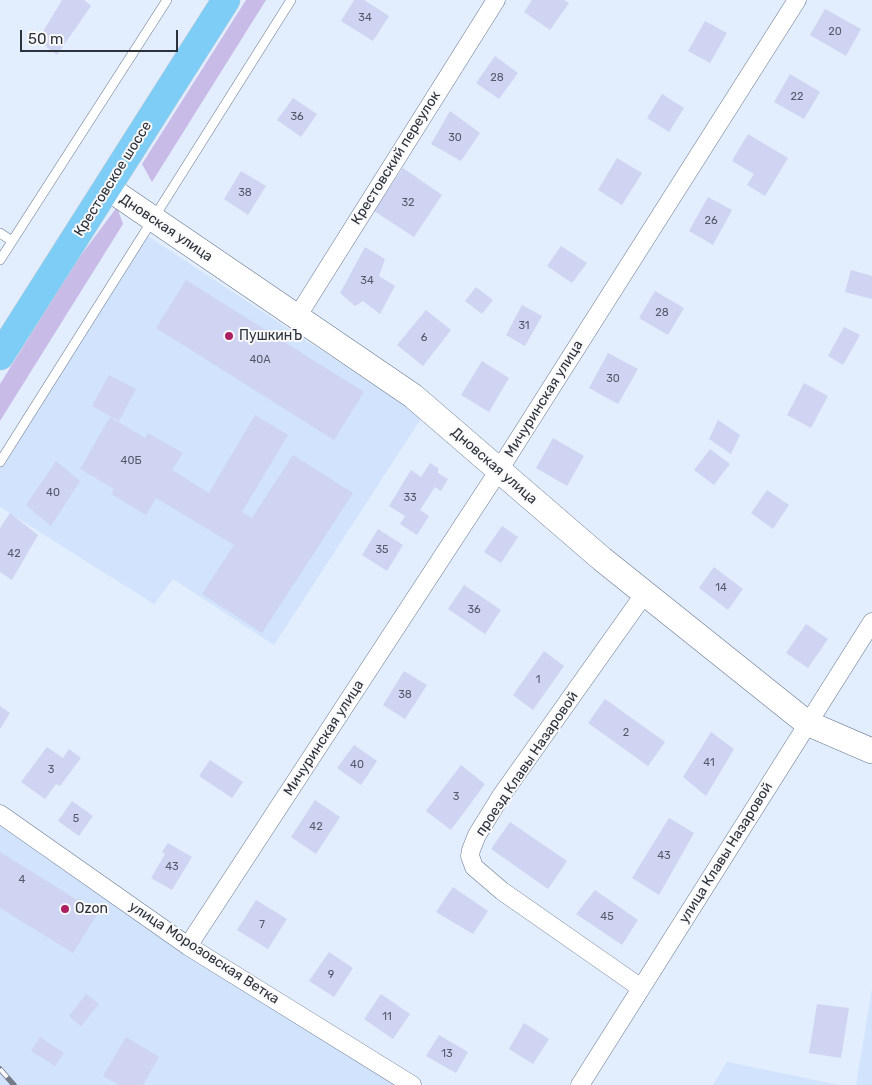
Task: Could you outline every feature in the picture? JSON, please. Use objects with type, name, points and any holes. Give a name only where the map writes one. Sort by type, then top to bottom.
[{"type":"main road","name":"Крестовское шоссе","points":[[0,356],[226,0]]},
{"type":"street","name":"Крестовский переулок","points":[[297,317],[496,0]]},
{"type":"street","name":"Мичуринская улица","points":[[188,946],[499,470],[798,0]]},
{"type":"street","name":"Дновская улица","points":[[108,188],[413,396],[602,559],[807,722],[872,751]]},
{"type":"street","name":"проезд Клавы Назаровой","points":[[641,988],[502,891],[474,867],[470,856],[477,835],[501,796],[645,593]]},
{"type":"street","name":"улица Клавы Назаровой","points":[[580,1085],[807,722],[872,622]]},
{"type":"street","name":"улица Морозовская Ветка","points":[[0,814],[188,946],[412,1085]]},
{"type":"lane","points":[[0,260],[168,0]]},
{"type":"lane","points":[[0,462],[291,0]]},
{"type":"lane","points":[[0,233],[12,241]]},
{"type":"shaded area","points":[[246,0],[266,0],[152,182],[142,164]]},
{"type":"shaded area","points":[[117,207],[123,224],[0,421],[0,384],[73,266]]},
{"type":"shaded area","points":[[146,235],[422,417],[274,645],[173,579],[154,604],[0,507],[0,465]]},
{"type":"shaded area","points":[[0,823],[399,1085],[0,1085]]},
{"type":"shaded area","points":[[872,989],[872,1085],[856,1085]]},
{"type":"shaded area","points":[[727,1062],[839,1085],[713,1085]]},
{"type":"building","points":[[62,0],[84,0],[91,6],[57,55],[38,40]]},
{"type":"building","points":[[354,0],[364,0],[389,16],[373,41],[341,21]]},
{"type":"building","points":[[532,0],[564,0],[569,3],[550,30],[524,12]]},
{"type":"building","points":[[825,9],[861,29],[846,56],[810,35]]},
{"type":"building","points":[[705,21],[727,33],[710,63],[688,51]]},
{"type":"building","points":[[495,56],[518,73],[499,99],[476,83]]},
{"type":"building","points":[[790,74],[820,92],[804,119],[774,102]]},
{"type":"building","points":[[662,94],[684,108],[669,132],[647,118]]},
{"type":"building","points":[[293,98],[317,114],[301,137],[277,120]]},
{"type":"building","points":[[450,111],[480,133],[461,161],[431,144]]},
{"type":"building","points":[[748,134],[788,158],[765,196],[747,185],[754,174],[732,161]]},
{"type":"building","points":[[617,158],[642,173],[622,205],[598,190]]},
{"type":"building","points":[[403,168],[442,195],[414,237],[374,211]]},
{"type":"building","points":[[241,171],[266,186],[248,215],[224,199]]},
{"type":"building","points":[[708,197],[732,210],[713,245],[689,231]]},
{"type":"building","points":[[561,246],[587,263],[572,283],[547,266]]},
{"type":"building","points":[[365,247],[385,259],[379,276],[395,286],[380,314],[363,301],[355,306],[340,293]]},
{"type":"building","points":[[851,270],[872,276],[872,299],[845,292]]},
{"type":"building","points":[[186,280],[364,392],[334,440],[156,328]]},
{"type":"building","points":[[476,287],[493,300],[482,314],[465,301]]},
{"type":"building","points":[[655,291],[684,308],[668,335],[639,318]]},
{"type":"building","points":[[522,305],[542,316],[525,346],[506,335]]},
{"type":"building","points":[[426,310],[451,330],[423,366],[397,345]]},
{"type":"building","points":[[844,327],[860,335],[843,365],[828,356]]},
{"type":"building","points":[[608,353],[638,369],[618,404],[589,388]]},
{"type":"building","points":[[482,361],[509,378],[489,412],[461,395]]},
{"type":"building","points":[[109,375],[136,389],[119,421],[92,406]]},
{"type":"building","points":[[804,383],[828,396],[811,428],[787,415]]},
{"type":"building","points":[[255,415],[288,435],[242,512],[252,518],[293,455],[353,493],[262,633],[202,594],[234,545],[156,498],[146,515],[111,494],[114,489],[80,469],[110,417],[145,438],[148,433],[183,453],[172,470],[209,493]]},
{"type":"building","points":[[718,420],[740,435],[731,454],[709,439]]},
{"type":"building","points":[[553,438],[584,456],[567,486],[536,468]]},
{"type":"building","points":[[710,449],[730,464],[714,485],[694,470]]},
{"type":"building","points":[[56,461],[80,481],[51,526],[26,505]]},
{"type":"building","points":[[430,463],[438,468],[438,473],[448,479],[441,491],[435,487],[420,510],[429,516],[417,535],[400,524],[405,516],[389,506],[411,470],[421,477]]},
{"type":"building","points":[[767,490],[789,505],[773,529],[751,513]]},
{"type":"building","points":[[10,513],[38,535],[12,580],[0,572],[0,528]]},
{"type":"building","points":[[502,526],[518,537],[501,563],[484,552]]},
{"type":"building","points":[[378,529],[403,545],[387,571],[362,555]]},
{"type":"building","points":[[714,567],[743,589],[728,610],[699,588]]},
{"type":"building","points":[[464,585],[501,610],[485,634],[448,609]]},
{"type":"building","points":[[806,624],[828,639],[808,668],[786,653]]},
{"type":"building","points":[[544,651],[564,666],[533,710],[513,695]]},
{"type":"building","points":[[404,671],[427,685],[405,719],[383,705]]},
{"type":"building","points":[[605,699],[665,742],[648,766],[588,723]]},
{"type":"building","points":[[0,706],[10,713],[0,729]]},
{"type":"building","points":[[711,732],[734,749],[706,796],[683,777]]},
{"type":"building","points":[[354,745],[377,761],[361,785],[337,768]]},
{"type":"building","points":[[47,747],[63,758],[69,749],[81,758],[60,786],[56,784],[45,799],[21,782]]},
{"type":"building","points":[[210,760],[243,782],[232,798],[199,776]]},
{"type":"building","points":[[461,765],[485,784],[451,830],[426,811]]},
{"type":"building","points":[[315,800],[340,817],[316,854],[291,837]]},
{"type":"building","points":[[72,801],[93,816],[79,836],[58,821]]},
{"type":"building","points":[[669,818],[694,833],[659,895],[632,878]]},
{"type":"building","points":[[510,822],[567,861],[548,889],[491,849]]},
{"type":"building","points":[[168,843],[192,857],[172,890],[151,878],[165,854],[162,852]]},
{"type":"building","points":[[0,852],[98,913],[73,953],[0,908]]},
{"type":"building","points":[[453,887],[488,911],[473,934],[436,912]]},
{"type":"building","points":[[595,890],[638,920],[622,945],[576,914]]},
{"type":"building","points":[[256,900],[287,919],[268,949],[237,930]]},
{"type":"building","points":[[329,952],[353,968],[334,997],[309,981]]},
{"type":"building","points":[[86,994],[99,1004],[81,1026],[69,1016]]},
{"type":"building","points":[[381,994],[410,1014],[393,1039],[364,1019]]},
{"type":"building","points":[[817,1004],[849,1008],[841,1058],[809,1053]]},
{"type":"building","points":[[524,1023],[549,1039],[533,1064],[509,1049]]},
{"type":"building","points":[[439,1035],[468,1052],[456,1073],[426,1056]]},
{"type":"building","points":[[40,1037],[64,1053],[55,1066],[31,1051]]},
{"type":"building","points":[[126,1037],[159,1057],[143,1085],[119,1085],[103,1076]]},
{"type":"railway","points":[[0,1069],[14,1085]]},
{"type":"place","name":"ПушкинЪ","points":[[229,336]]},
{"type":"place","name":"Ozon","points":[[65,909]]}]
